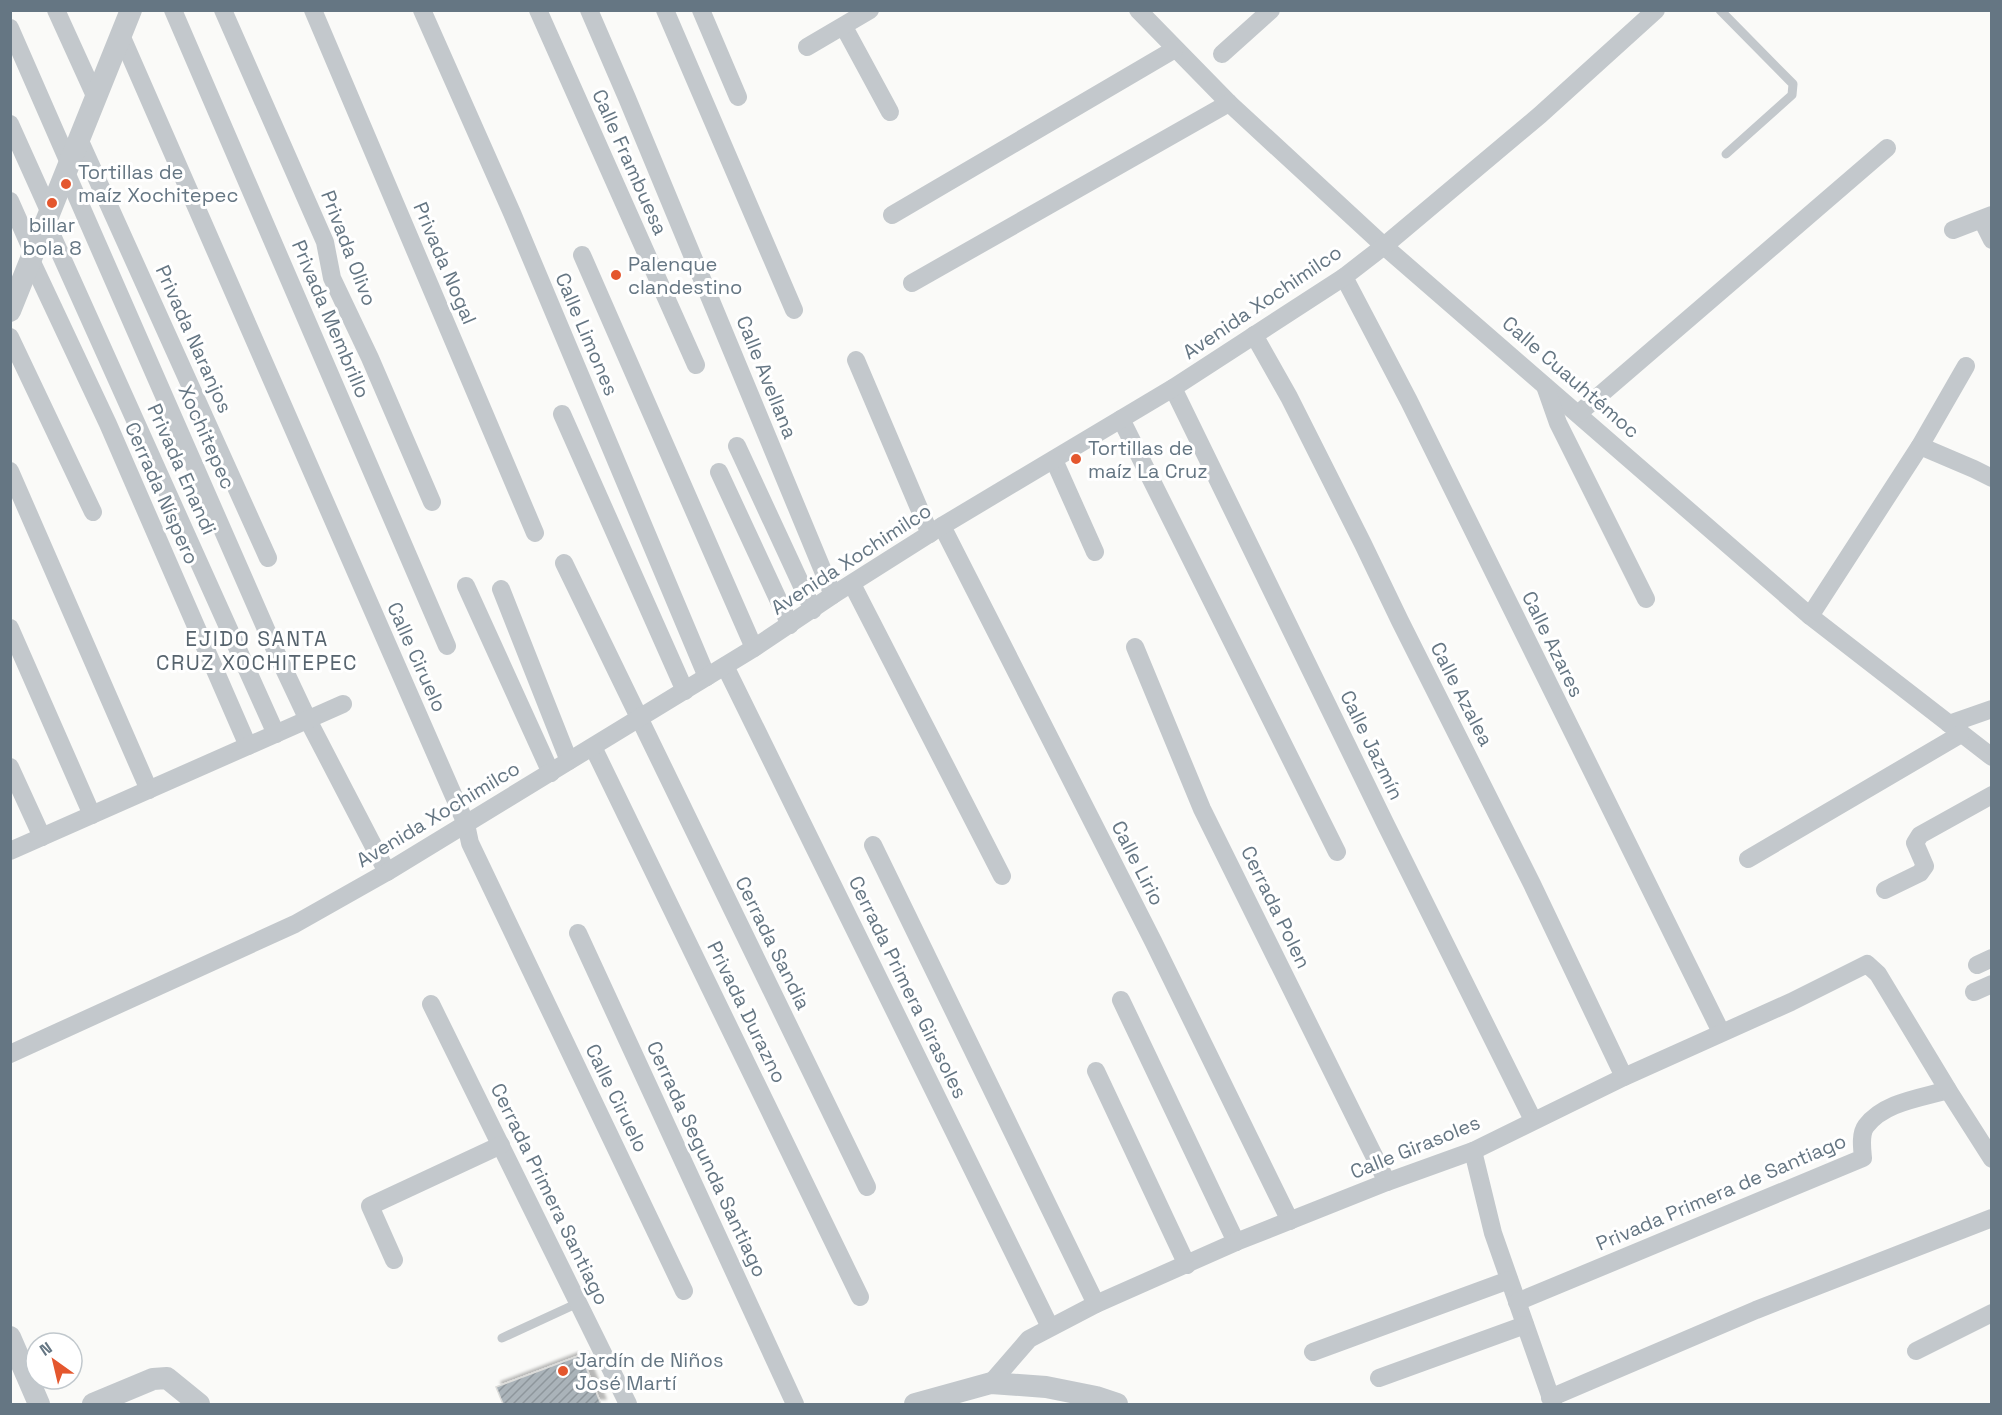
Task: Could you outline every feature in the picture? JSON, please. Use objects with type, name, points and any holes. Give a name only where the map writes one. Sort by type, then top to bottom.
[{"type":"street","points":[[56,10],[96,98]]},
{"type":"street","name":"Privada Membrillo","points":[[173,10],[447,646]]},
{"type":"street","name":"Privada Olivo","points":[[223,10],[326,242],[332,278],[370,358],[432,502]]},
{"type":"street","name":"Privada Nogal","points":[[312,10],[535,533]]},
{"type":"street","name":"Calle Limones","points":[[422,10],[512,213],[707,677]]},
{"type":"street","name":"Calle Frambuesa","points":[[538,10],[696,365]]},
{"type":"street","name":"Calle Avellana","points":[[589,10],[833,595]]},
{"type":"street","points":[[664,10],[794,310]]},
{"type":"street","points":[[701,10],[738,97]]},
{"type":"street","points":[[807,47],[870,10]]},
{"type":"street","name":"Calle Cuauhtémoc","points":[[1138,10],[1229,103],[1384,246],[1810,616],[1992,757]]},
{"type":"street","points":[[1222,54],[1271,10]]},
{"type":"street","name":"Avenida Xochimilco","points":[[10,1054],[295,924],[387,872],[754,648],[936,530],[1173,388],[1344,277],[1384,246],[1540,115],[1656,10]]},
{"type":"street","points":[[10,311],[96,98],[122,21]]},
{"type":"street","name":"Calle Ciruelo","points":[[122,21],[466,824],[470,843],[684,1291]]},
{"type":"street","points":[[844,27],[890,112]]},
{"type":"street","name":"Xochitepec","points":[[10,28],[260,614],[308,720],[387,872]]},
{"type":"street","points":[[892,215],[1175,49]]},
{"type":"street","points":[[912,283],[1229,103]]},
{"type":"street","name":"Privada Enandi","points":[[10,124],[48,218],[276,734]]},
{"type":"street","name":"Privada Naranjos","points":[[79,139],[268,558]]},
{"type":"street","points":[[1579,413],[1887,148]]},
{"type":"street","name":"Cerrada Níspero","points":[[10,201],[32,256],[248,746]]},
{"type":"street","points":[[1953,230],[1987,218],[1992,240]]},
{"type":"street","points":[[582,255],[754,648]]},
{"type":"street","name":"Calle Azares","points":[[1344,277],[1409,401],[1721,1032]]},
{"type":"street","name":"Calle Azalea","points":[[1254,336],[1289,397],[1363,544],[1532,884],[1624,1077]]},
{"type":"street","points":[[10,337],[93,512]]},
{"type":"street","name":"Calle Lirio","points":[[856,360],[936,530],[1153,941],[1290,1221]]},
{"type":"street","points":[[1810,616],[1920,446],[1966,366]]},
{"type":"street","points":[[1544,384],[1558,423],[1646,599]]},
{"type":"street","name":"Calle Jazmín","points":[[1173,388],[1533,1120]]},
{"type":"street","points":[[562,414],[684,691]]},
{"type":"street","points":[[1121,419],[1337,852]]},
{"type":"street","points":[[737,446],[813,610]]},
{"type":"street","points":[[1920,446],[1974,468],[1992,478]]},
{"type":"street","points":[[1054,460],[1095,552]]},
{"type":"street","points":[[10,471],[149,790]]},
{"type":"street","points":[[719,472],[790,625]]},
{"type":"street","name":"Cerrada Sandia","points":[[564,563],[867,1187]]},
{"type":"street","points":[[852,584],[1002,876]]},
{"type":"street","points":[[465,586],[551,773]]},
{"type":"street","points":[[501,589],[569,761]]},
{"type":"street","points":[[10,628],[92,815]]},
{"type":"street","name":"Cerrada Polen","points":[[1135,647],[1202,809],[1387,1182]]},
{"type":"street","name":"Cerrada Primera Girasoles","points":[[725,666],[1050,1327]]},
{"type":"street","points":[[10,851],[343,704]]},
{"type":"street","points":[[1748,859],[1955,729],[1992,709]]},
{"type":"street","name":"Privada Durazno","points":[[593,747],[860,1297]]},
{"type":"street","points":[[10,767],[42,837]]},
{"type":"street","points":[[1885,890],[1920,873],[1925,866],[1915,843],[1920,835],[1992,795]]},
{"type":"street","name":"Cerrada Primera Girasoles","points":[[873,845],[1096,1304]]},
{"type":"street","name":"Cerrada Segunda Santiago","points":[[578,933],[795,1404]]},
{"type":"street","name":"Calle Girasoles","points":[[991,1383],[1029,1339],[1096,1304],[1236,1242],[1387,1182],[1473,1151],[1533,1120],[1721,1032],[1791,1002],[1867,964],[1878,974],[1947,1090]]},
{"type":"street","points":[[1974,992],[1992,984]]},
{"type":"street","points":[[1121,1000],[1236,1242]]},
{"type":"street","name":"Cerrada Primera Santiago","points":[[431,1004],[628,1404]]},
{"type":"street","points":[[1096,1071],[1187,1265]]},
{"type":"street","points":[[1947,1090],[1992,1159]]},
{"type":"street","name":"Privada Primera de Santiago","points":[[1517,1302],[1863,1158],[1861,1142],[1865,1127],[1886,1109],[1947,1090]]},
{"type":"street","points":[[394,1260],[370,1206],[501,1145]]},
{"type":"street","points":[[1473,1151],[1493,1233],[1552,1401],[1756,1310],[1992,1218]]},
{"type":"street","points":[[1313,1352],[1509,1280]]},
{"type":"street","points":[[1916,1351],[1992,1313]]},
{"type":"street","points":[[1379,1378],[1525,1325]]},
{"type":"street","points":[[10,1337],[39,1404]]},
{"type":"street","points":[[93,1404],[153,1379],[167,1378],[199,1404]]},
{"type":"street","points":[[915,1404],[991,1383],[1046,1387],[1101,1402]]},
{"type":"lane","points":[[1720,10],[1793,84],[1792,95],[1726,154]]},
{"type":"lane","points":[[502,1338],[578,1303]]},
{"type":"building","name":"Jardín de Niños José Martí","points":[[581,1355],[601,1404],[503,1404],[496,1387]]},
{"type":"place","name":"Tortillas de maíz Xochitepec","points":[[66,184]]},
{"type":"place","name":"billar bola 8","points":[[52,203]]},
{"type":"place","name":"Palenque clandestino","points":[[616,275]]},
{"type":"place","name":"Tortillas de maíz La Cruz","points":[[1076,459]]},
{"type":"place","name":"Jardín de Niños José Martí","points":[[563,1371]]},
{"type":"district","name":"EJIDO SANTA CRUZ XOCHITEPEC","points":[[257,651]]}]
